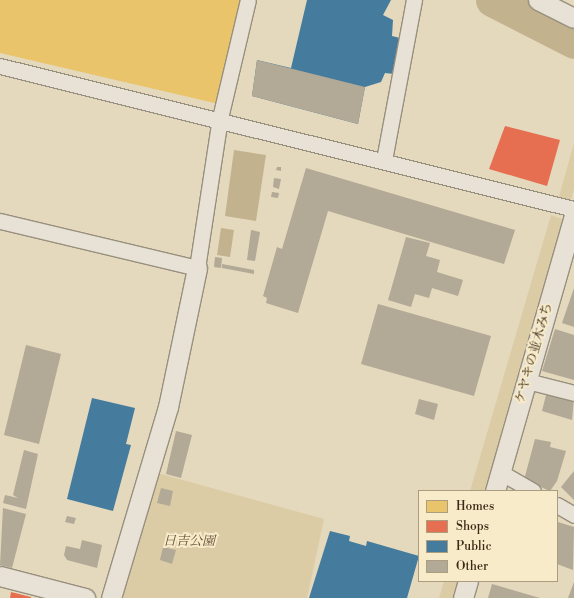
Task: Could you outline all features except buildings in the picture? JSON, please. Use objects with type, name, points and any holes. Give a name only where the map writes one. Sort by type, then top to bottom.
[{"type":"street","points":[[111,598],[168,407],[197,268],[220,118],[248,0]]},
{"type":"street","points":[[384,160],[414,0]]},
{"type":"street","points":[[538,0],[574,18]]},
{"type":"street","points":[[0,66],[220,118],[574,209]]},
{"type":"street","name":"ケヤキの並木みち","points":[[494,490],[574,215]]},
{"type":"street","points":[[0,221],[197,268]]},
{"type":"street","points":[[527,381],[574,393]]},
{"type":"street","points":[[500,472],[531,490]]},
{"type":"street","points":[[558,506],[574,515]]},
{"type":"street","points":[[0,576],[85,598]]},
{"type":"street","points":[[463,598],[468,582]]},
{"type":"green space","points":[[574,143],[574,189],[570,203],[558,200]]},
{"type":"green space","points":[[551,215],[564,220],[486,490],[470,490]]},
{"type":"green space","name":"日吉公園","points":[[150,471],[324,519],[307,598],[113,598]]},
{"type":"green space","points":[[444,582],[459,582],[454,598],[439,598]]},
{"type":"shaded area","points":[[234,150],[266,155],[256,221],[225,216]]},
{"type":"shaded area","points":[[221,228],[234,230],[230,257],[217,255]]},
{"type":"waterway","points":[[492,0],[574,42]]}]
